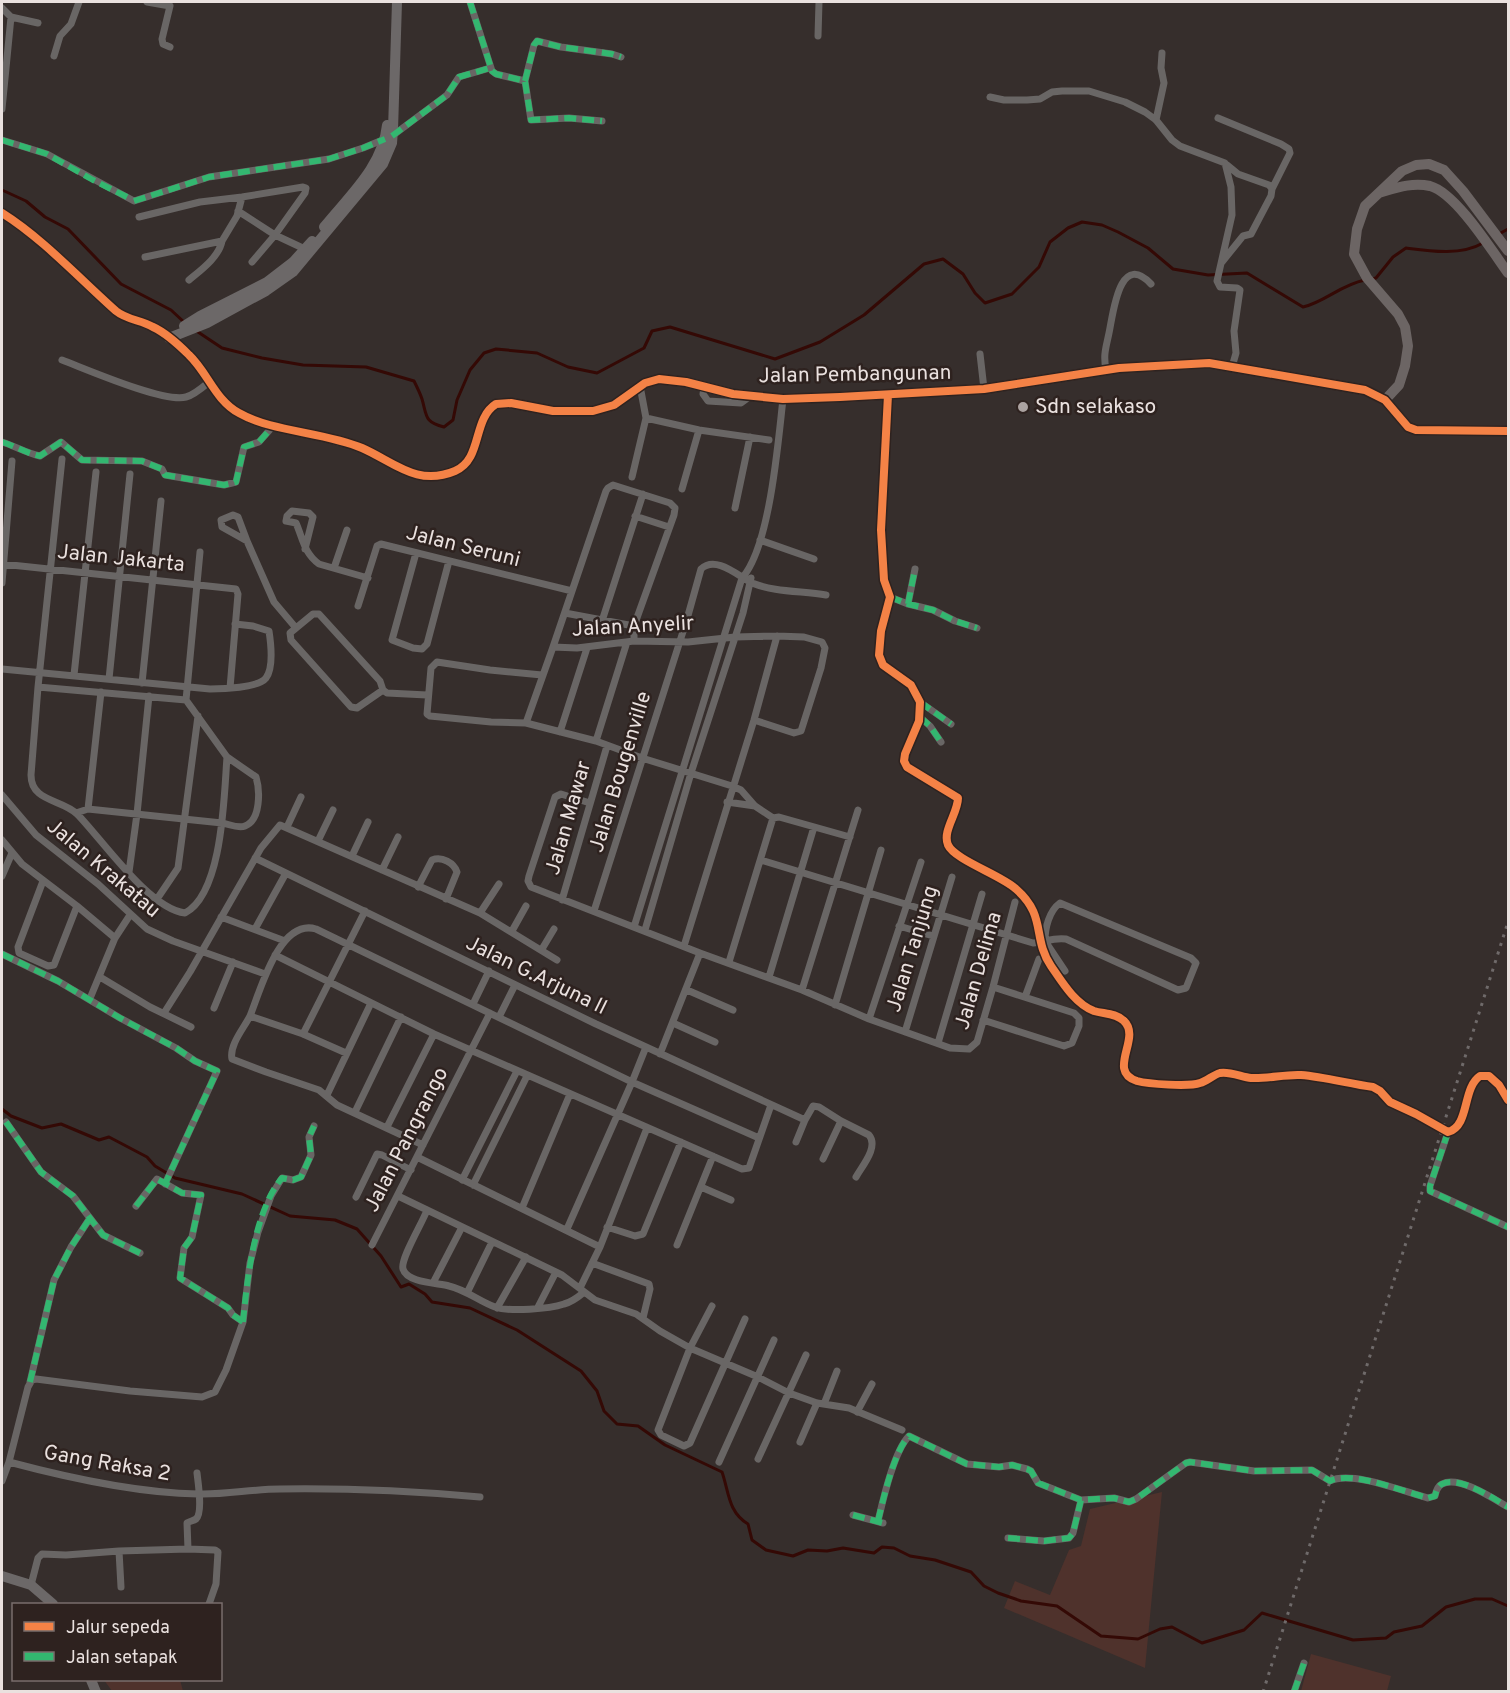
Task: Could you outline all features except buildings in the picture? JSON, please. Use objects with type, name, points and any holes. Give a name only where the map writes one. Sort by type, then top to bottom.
[{"type":"main road","points":[[1429,164],[1431,186]]},
{"type":"main road","points":[[1385,400],[1399,384],[1408,345],[1405,327],[1398,314],[1367,278],[1354,254],[1357,229],[1365,206],[1401,171],[1416,165],[1429,164],[1444,170],[1509,251]]},
{"type":"main road","points":[[1377,194],[1406,185],[1431,186],[1453,200],[1509,273]]},
{"type":"street","points":[[54,56],[60,36],[71,24],[79,2]]},
{"type":"street","points":[[147,2],[174,4],[162,39],[163,44],[170,47]]},
{"type":"street","points":[[388,137],[391,2]]},
{"type":"street","points":[[167,337],[194,325],[200,316],[267,282],[308,251],[367,175],[388,137],[397,2]]},
{"type":"street","points":[[470,2],[490,68],[496,74],[525,81]]},
{"type":"street","points":[[818,36],[819,2]]},
{"type":"street","points":[[2,8],[11,17],[38,23]]},
{"type":"street","points":[[2,109],[4,60],[11,17]]},
{"type":"street","points":[[602,121],[569,118],[532,121],[525,81],[534,45],[537,41],[621,57]]},
{"type":"street","points":[[1156,120],[1164,83],[1161,68],[1162,53]]},
{"type":"street","points":[[2,140],[47,154],[134,201],[209,177],[329,159],[363,148],[388,137],[447,95],[459,78],[490,68]]},
{"type":"street","points":[[990,97],[1004,100],[1027,100],[1040,99],[1052,92],[1089,90],[1125,102],[1156,120],[1172,140],[1180,146],[1225,163],[1238,174],[1269,185],[1272,189]]},
{"type":"street","points":[[1218,118],[1289,149],[1289,156],[1251,234],[1244,235],[1219,266]]},
{"type":"street","points":[[1225,163],[1231,187],[1232,205],[1217,281],[1218,286],[1240,290],[1234,331],[1236,353],[1232,367]]},
{"type":"street","points":[[139,217],[200,202],[306,188],[305,193],[275,235],[252,262]]},
{"type":"street","points":[[189,280],[214,257],[238,211],[242,197]]},
{"type":"street","points":[[238,211],[275,235],[308,251]]},
{"type":"street","name":"Jalan Pembangunan","points":[[2,213],[116,311],[132,320],[154,327],[167,337],[195,361],[220,399],[237,412],[274,425],[352,444],[413,474],[424,476],[455,471],[466,463],[473,450],[485,414],[496,404],[511,403],[553,411],[593,411],[619,401],[649,381],[663,379],[733,394],[783,399],[984,389],[1128,367],[1209,363],[1365,390],[1385,400],[1412,429],[1509,430]]},
{"type":"street","points":[[145,257],[222,241]]},
{"type":"street","points":[[1106,370],[1105,345],[1113,308],[1121,286],[1131,275],[1144,278],[1151,284]]},
{"type":"street","points":[[980,354],[984,389]]},
{"type":"street","points":[[62,360],[143,390],[177,398],[193,394],[209,382]]},
{"type":"street","points":[[632,477],[646,418],[640,386]]},
{"type":"street","points":[[888,395],[881,530],[884,580],[891,597],[881,632],[879,655],[883,666],[911,685],[920,702],[951,724]]},
{"type":"street","points":[[634,927],[742,578],[750,569],[760,540],[772,482],[783,399]]},
{"type":"street","points":[[646,418],[699,430],[769,440]]},
{"type":"street","points":[[2,442],[40,456],[61,442],[82,459],[142,461],[162,469],[165,475],[224,485],[236,482],[244,447],[259,442],[274,425]]},
{"type":"street","points":[[682,489],[699,430]]},
{"type":"street","points":[[735,508],[750,437]]},
{"type":"street","points":[[62,459],[38,687],[31,783],[33,788],[47,800],[76,813],[129,872],[157,899],[178,911],[188,911],[194,905],[213,872],[222,823],[227,757]]},
{"type":"street","points":[[2,582],[12,461]]},
{"type":"street","points":[[74,675],[96,472]]},
{"type":"street","points":[[109,680],[130,474]]},
{"type":"street","points":[[554,644],[608,488],[616,486],[673,504],[674,512],[596,741]]},
{"type":"street","points":[[602,621],[642,494]]},
{"type":"street","points":[[142,682],[161,501]]},
{"type":"street","points":[[304,549],[314,517],[309,513],[292,512],[287,516],[286,521],[296,523],[304,549],[319,564],[368,578],[358,606]]},
{"type":"street","points":[[635,516],[669,527]]},
{"type":"street","points":[[334,568],[347,530]]},
{"type":"street","points":[[760,540],[814,559]]},
{"type":"street","points":[[247,541],[274,603],[296,628]]},
{"type":"street","name":"Jalan Seruni","points":[[368,578],[379,544],[572,591]]},
{"type":"street","points":[[76,813],[88,809],[222,823],[239,827],[251,823],[256,811],[258,794],[258,782],[254,774],[227,757],[186,700],[200,552]]},
{"type":"street","points":[[416,553],[392,640],[416,649],[427,644],[449,561]]},
{"type":"street","name":"Jalan Jakarta","points":[[2,564],[231,587],[237,590],[236,624]]},
{"type":"street","name":"Jalan Bougenville","points":[[594,911],[699,573],[704,566],[716,565],[742,578]]},
{"type":"street","points":[[645,930],[751,582],[750,569]]},
{"type":"street","points":[[908,604],[915,570]]},
{"type":"street","points":[[742,578],[767,588],[826,595]]},
{"type":"street","points":[[891,597],[933,610],[955,621],[977,628]]},
{"type":"street","points":[[565,613],[602,621],[633,635]]},
{"type":"street","points":[[383,690],[357,708],[351,707],[291,640],[290,633],[313,614],[319,614],[380,681],[383,690],[387,693],[427,695]]},
{"type":"street","points":[[2,669],[224,690],[261,682],[267,675],[270,665],[268,630],[236,624],[230,688]]},
{"type":"street","name":"Jalan Anyelir","points":[[526,723],[554,644],[587,648],[633,635],[679,642],[777,636],[804,637],[822,642],[825,648],[821,668],[800,732],[794,733],[754,720]]},
{"type":"street","points":[[684,946],[754,720],[777,636]]},
{"type":"street","points":[[560,732],[587,648]]},
{"type":"street","points":[[542,675],[437,662],[431,668],[426,710],[430,716],[526,723],[596,741],[741,789],[755,806],[772,818],[779,817],[850,837]]},
{"type":"street","points":[[708,686],[718,689]]},
{"type":"street","points":[[38,687],[186,700]]},
{"type":"street","points":[[88,809],[101,692]]},
{"type":"street","points":[[129,872],[149,696]]},
{"type":"street","points":[[920,702],[920,717],[904,754],[905,764],[958,798],[947,836],[949,848],[958,856],[995,874],[1018,890],[1036,915],[1049,963],[1081,1004],[1096,1011],[1117,1016],[1126,1023],[1129,1033],[1123,1069],[1134,1080],[1193,1085],[1221,1073],[1255,1078],[1296,1075],[1312,1077],[1377,1089],[1390,1102],[1448,1132],[1453,1131],[1458,1124],[1466,1106],[1470,1087],[1480,1076],[1489,1076],[1499,1085],[1509,1100]]},
{"type":"street","points":[[157,899],[178,868],[198,716]]},
{"type":"street","points":[[920,717],[930,726],[940,742]]},
{"type":"street","points":[[697,724],[706,727]]},
{"type":"street","name":"Jalan Mawar","points":[[562,900],[607,746]]},
{"type":"street","points":[[590,803],[561,794],[555,797],[529,876],[528,881],[531,887],[700,953],[769,977],[869,1019],[938,1042],[982,894]]},
{"type":"street","name":"Jalan Krakatau","points":[[2,795],[36,835],[98,884],[129,915],[155,934],[265,974]]},
{"type":"street","points":[[287,827],[301,797]]},
{"type":"street","points":[[727,802],[755,806]]},
{"type":"street","points":[[318,841],[333,810]]},
{"type":"street","points":[[802,990],[858,810]]},
{"type":"street","points":[[729,962],[772,818]]},
{"type":"street","points":[[352,856],[368,822]]},
{"type":"street","points":[[666,823],[675,827]]},
{"type":"street","points":[[164,1013],[255,858],[280,825],[480,913],[557,960]]},
{"type":"street","points":[[769,977],[814,827]]},
{"type":"street","points":[[382,870],[398,837]]},
{"type":"street","points":[[2,840],[12,853],[43,881],[115,938]]},
{"type":"street","points":[[836,1005],[881,850]]},
{"type":"street","points":[[2,876],[12,853]]},
{"type":"street","name":"Jalan G.Arjuna ll","points":[[255,858],[515,985],[804,1120]]},
{"type":"street","points":[[418,887],[432,860],[438,858],[445,860],[454,865],[457,872],[446,899]]},
{"type":"street","points":[[761,860],[1033,943],[1042,942],[1054,938],[1066,939],[1178,990],[1186,988],[1196,963],[1191,958],[1061,903],[1056,906],[1048,921],[1042,942]]},
{"type":"street","points":[[869,1019],[921,862]]},
{"type":"street","points":[[653,868],[662,872]]},
{"type":"street","points":[[255,929],[286,873]]},
{"type":"street","name":"Jalan Tanjung","points":[[905,1032],[952,877]]},
{"type":"street","points":[[43,881],[18,947],[19,953],[48,966],[54,965],[77,906]]},
{"type":"street","points":[[480,913],[499,884]]},
{"type":"street","name":"Jalan Delima","points":[[938,1042],[950,1048],[969,1049],[976,1042],[1015,902]]},
{"type":"street","points":[[512,932],[526,906]]},
{"type":"street","points":[[303,1034],[365,911]]},
{"type":"street","points":[[91,996],[115,938],[129,915]]},
{"type":"street","points":[[221,917],[285,941]]},
{"type":"street","points":[[899,926],[933,936]]},
{"type":"street","points":[[423,1145],[334,1102],[316,1088],[232,1059],[231,1052],[250,1016],[265,974],[275,955],[285,941],[302,929],[310,927],[632,1082],[759,1138]]},
{"type":"street","points":[[542,949],[554,929]]},
{"type":"street","points":[[1042,942],[1065,971]]},
{"type":"street","points":[[660,1054],[700,953]]},
{"type":"street","points":[[2,954],[58,981],[176,1048],[198,1063],[217,1071],[165,1184]]},
{"type":"street","points":[[275,955],[434,1034],[746,1170],[749,1168],[771,1105]]},
{"type":"street","points":[[1025,997],[1039,959]]},
{"type":"street","points":[[214,1008],[233,962]]},
{"type":"street","points":[[473,1004],[489,971]]},
{"type":"street","points":[[100,977],[191,1027]]},
{"type":"street","points":[[499,1017],[515,985]]},
{"type":"street","points":[[983,1020],[1064,1047],[1070,1045],[1079,1024],[1078,1016],[993,987]]},
{"type":"street","points":[[687,990],[733,1010]]},
{"type":"street","points":[[327,1095],[371,1002]]},
{"type":"street","name":"Jalan Pangrango","points":[[372,1245],[490,1013]]},
{"type":"street","points":[[250,1016],[303,1034],[346,1053]]},
{"type":"street","points":[[354,1112],[401,1017]]},
{"type":"street","points":[[673,1023],[714,1042]]},
{"type":"street","points":[[387,1127],[434,1034]]},
{"type":"street","points":[[567,1229],[632,1082],[645,1047]]},
{"type":"street","points":[[462,1180],[517,1071]]},
{"type":"street","points":[[473,1185],[527,1076]]},
{"type":"street","points":[[522,1208],[570,1094]]},
{"type":"street","points":[[796,1142],[804,1120],[813,1106],[819,1107],[869,1135],[873,1147],[856,1177]]},
{"type":"street","points":[[823,1158],[841,1121]]},
{"type":"street","points":[[6,1122],[40,1172],[74,1196],[103,1235],[140,1253]]},
{"type":"street","points":[[30,1382],[36,1379],[130,1391],[207,1396],[218,1388],[243,1322],[250,1263],[271,1196],[282,1178],[293,1180],[301,1177],[311,1155],[309,1137],[314,1126]]},
{"type":"street","points":[[427,1210],[403,1267],[411,1277],[450,1286],[497,1308],[538,1307],[565,1304],[576,1300],[600,1247],[647,1128]]},
{"type":"street","points":[[487,1129],[498,1134]]},
{"type":"street","points":[[1448,1132],[1430,1191],[1509,1227]]},
{"type":"street","points":[[607,1227],[635,1236],[642,1234],[681,1142]]},
{"type":"street","points":[[356,1197],[377,1154],[411,1170]]},
{"type":"street","points":[[677,1245],[712,1156]]},
{"type":"street","points":[[417,1157],[600,1247]]},
{"type":"street","points":[[136,1206],[156,1180],[182,1193],[202,1196],[192,1237],[184,1248],[180,1278],[228,1308],[233,1316],[243,1322]]},
{"type":"street","points":[[700,1187],[731,1200]]},
{"type":"street","points":[[398,1196],[556,1272],[571,1280],[595,1300],[643,1318],[660,1331],[690,1348],[789,1393],[821,1404],[842,1406],[902,1430]]},
{"type":"street","points":[[2,1480],[30,1382],[54,1281],[71,1247],[90,1218]]},
{"type":"street","points":[[433,1283],[462,1227]]},
{"type":"street","points":[[467,1293],[492,1242]]},
{"type":"street","points":[[497,1308],[526,1257]]},
{"type":"street","points":[[592,1263],[649,1284],[650,1289],[643,1318]]},
{"type":"street","points":[[538,1307],[556,1272]]},
{"type":"street","points":[[712,1306],[690,1348],[658,1430],[661,1435],[684,1446],[690,1443],[745,1319]]},
{"type":"street","points":[[719,1462],[774,1340]]},
{"type":"street","points":[[758,1459],[807,1355]]},
{"type":"street","points":[[800,1442],[837,1371]]},
{"type":"street","points":[[857,1412],[872,1384]]},
{"type":"street","points":[[853,1515],[880,1522],[887,1484],[908,1437],[967,1464],[999,1467],[1012,1465],[1027,1469],[1032,1471],[1038,1483],[1081,1500],[1114,1498],[1129,1502],[1186,1462],[1190,1462],[1254,1471],[1312,1470],[1330,1481],[1341,1478],[1366,1481],[1428,1498],[1435,1496],[1440,1485],[1444,1483],[1463,1484],[1509,1507]]},
{"type":"street","name":"Gang Raksa 2","points":[[9,1462],[47,1472],[155,1491],[200,1494],[312,1488],[395,1490],[480,1497]]},
{"type":"street","points":[[188,1549],[187,1523],[197,1517],[200,1494],[197,1473]]},
{"type":"street","points":[[1008,1538],[1044,1540],[1069,1538],[1073,1533],[1081,1500]]},
{"type":"street","points":[[31,1585],[40,1555],[215,1550],[218,1552],[216,1584],[210,1603]]},
{"type":"street","points":[[119,1551],[122,1587]]},
{"type":"street","points":[[2,1576],[31,1585],[51,1603]]},
{"type":"street","points":[[1294,1692],[1304,1663]]},
{"type":"shaded area","points":[[1162,1492],[1145,1668],[1004,1608],[1015,1581],[1050,1595],[1069,1550],[1081,1546],[1090,1509]]},
{"type":"shaded area","points":[[1311,1654],[1391,1676],[1387,1691],[1301,1691]]},
{"type":"shaded area","points":[[105,1681],[180,1681],[183,1691],[112,1691]]},
{"type":"waterway","points":[[2,190],[26,201],[45,217],[68,229],[121,284],[171,310],[185,323]]},
{"type":"waterway","points":[[195,330],[222,348],[262,358],[303,365],[366,367],[414,381],[427,418],[444,427],[453,420],[457,400],[470,370],[484,353],[496,349],[537,353],[568,367],[597,373],[644,348],[652,331],[670,327],[775,359],[820,342],[864,315],[924,264],[943,259],[963,274],[975,293],[985,303],[1012,294],[1039,267],[1050,242],[1068,228],[1082,222],[1102,225],[1118,232],[1148,248],[1173,269],[1208,275],[1247,273],[1303,307],[1365,280]]},
{"type":"waterway","points":[[1499,234],[1508,229]]},
{"type":"waterway","points":[[1372,279],[1376,278],[1393,257],[1406,248],[1455,251],[1483,243]]},
{"type":"waterway","points":[[2,1109],[11,1116],[42,1128],[61,1124],[99,1140],[109,1137],[147,1157],[155,1166],[175,1178],[242,1194],[290,1216],[335,1220],[357,1229],[381,1256],[401,1287],[409,1284],[425,1294],[432,1302],[470,1308],[517,1330],[581,1371],[597,1391],[604,1411],[617,1424],[638,1426],[665,1445],[722,1472],[736,1514],[748,1524],[752,1540],[766,1550],[793,1556],[808,1550],[827,1551],[843,1548],[874,1553],[882,1547],[894,1548],[910,1556],[935,1560],[971,1572],[984,1586],[998,1593],[1021,1601],[1057,1606],[1101,1636],[1138,1639],[1160,1629],[1172,1627],[1202,1643],[1244,1630],[1262,1613],[1353,1640],[1386,1638],[1394,1632],[1422,1626],[1446,1607],[1475,1599],[1492,1599],[1508,1606]]},
{"type":"railway","points":[[1263,1692],[1508,922]]},
{"type":"marked path","points":[[470,2],[492,71],[525,81],[531,120],[569,118],[602,121]]},
{"type":"marked path","points":[[525,81],[537,41],[621,57]]},
{"type":"marked path","points":[[392,136],[447,95],[459,77],[490,68]]},
{"type":"marked path","points":[[134,201],[209,177],[329,159],[385,139]]},
{"type":"marked path","points":[[2,140],[47,154],[129,198]]},
{"type":"marked path","points":[[2,442],[40,456],[61,442],[82,460],[142,461],[162,469],[165,475],[224,485],[236,482],[244,447],[259,442],[274,425]]},
{"type":"marked path","points":[[908,604],[915,569]]},
{"type":"marked path","points":[[890,597],[933,610],[955,621],[977,628]]},
{"type":"marked path","points":[[920,702],[951,724]]},
{"type":"marked path","points":[[920,717],[930,726],[941,742]]},
{"type":"marked path","points":[[2,954],[58,981],[195,1061],[217,1071],[165,1184]]},
{"type":"marked path","points":[[6,1122],[41,1172],[73,1196],[103,1235],[140,1253]]},
{"type":"marked path","points":[[243,1322],[258,1227],[272,1192],[282,1178],[293,1180],[301,1177],[311,1155],[309,1137],[314,1126]]},
{"type":"marked path","points":[[1448,1132],[1430,1191],[1508,1227]]},
{"type":"marked path","points":[[136,1206],[157,1179],[182,1193],[201,1195],[192,1237],[184,1248],[180,1278],[228,1308],[243,1322]]},
{"type":"marked path","points":[[30,1382],[54,1280],[71,1247],[90,1218]]},
{"type":"marked path","points":[[878,1521],[894,1464],[909,1436],[967,1464],[999,1467],[1012,1465],[1027,1469],[1031,1471],[1038,1483],[1081,1500],[1114,1498],[1129,1502],[1190,1462],[1254,1471],[1312,1470],[1330,1481],[1339,1478],[1364,1480],[1428,1498],[1435,1496],[1442,1484],[1458,1483],[1476,1489],[1508,1507]]},
{"type":"marked path","points":[[1008,1538],[1044,1541],[1069,1538],[1073,1533],[1081,1500]]},
{"type":"marked path","points":[[853,1515],[883,1523]]},
{"type":"marked path","points":[[1294,1692],[1304,1663]]},
{"type":"cycle path","points":[[2,213],[46,247],[116,311],[163,332],[196,362],[218,394],[239,413],[267,424],[332,438],[362,448],[406,471],[429,476],[455,471],[464,465],[470,458],[483,419],[496,404],[511,403],[553,411],[593,411],[614,405],[645,383],[659,379],[686,382],[733,394],[783,399],[984,389],[1119,368],[1209,363],[1365,390],[1385,400],[1408,427],[1416,430],[1508,431]]},
{"type":"cycle path","points":[[888,395],[881,530],[884,580],[890,597],[881,631],[879,655],[883,665],[911,685],[920,702],[919,721],[904,761],[907,767],[958,798],[947,834],[948,845],[959,856],[1009,884],[1026,899],[1036,918],[1045,956],[1069,992],[1087,1008],[1114,1015],[1124,1021],[1129,1036],[1124,1062],[1124,1070],[1128,1076],[1142,1082],[1178,1085],[1200,1083],[1224,1073],[1251,1078],[1295,1075],[1328,1079],[1373,1087],[1390,1102],[1448,1132],[1460,1122],[1470,1089],[1480,1076],[1489,1076],[1499,1085],[1508,1100]]},
{"type":"place","name":"Sdn selakaso","points":[[1023,407]]}]
